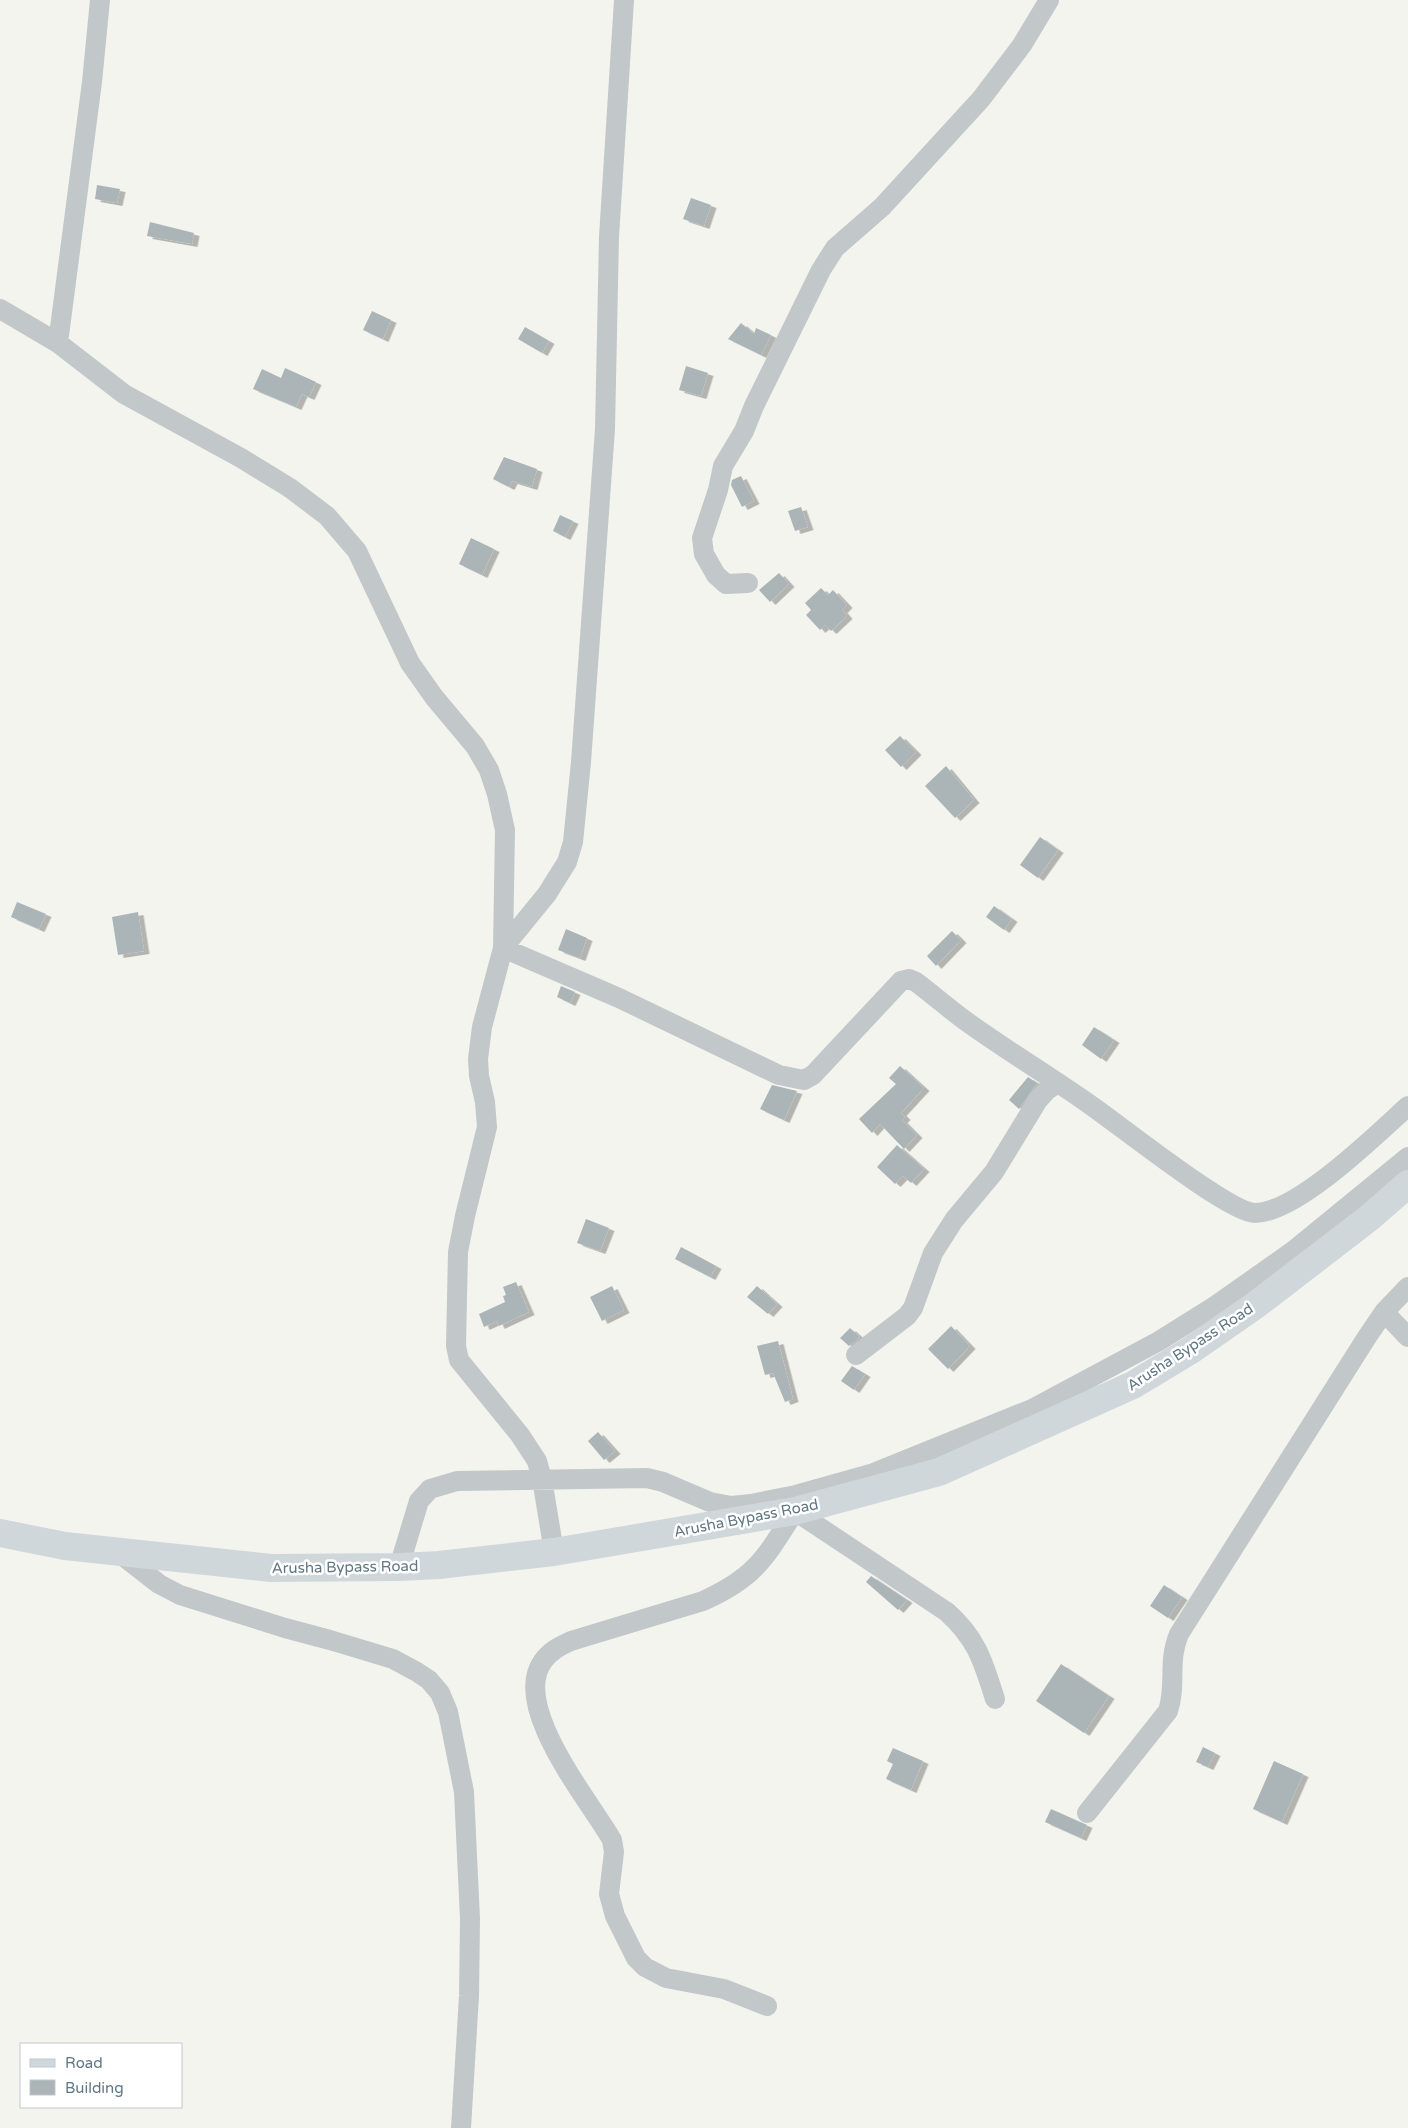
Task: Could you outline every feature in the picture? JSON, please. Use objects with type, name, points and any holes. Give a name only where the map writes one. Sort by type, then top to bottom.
[{"type":"main road","name":"Arusha Bypass Road","points":[[0,1533],[65,1546],[271,1568],[399,1567],[439,1565],[554,1552],[795,1511],[939,1472],[1133,1385],[1191,1350],[1257,1304],[1369,1218],[1408,1184]]},
{"type":"street","points":[[58,344],[92,82],[100,0]]},
{"type":"street","points":[[504,948],[547,894],[566,862],[573,842],[581,762],[605,429],[609,237],[624,0]]},
{"type":"street","points":[[748,583],[726,584],[716,575],[704,554],[702,538],[718,490],[723,466],[744,431],[762,388],[821,270],[835,248],[882,206],[980,99],[1022,44],[1050,0]]},
{"type":"street","points":[[0,309],[58,344],[124,394],[241,458],[290,488],[327,516],[357,551],[410,663],[434,697],[475,746],[489,770],[497,794],[505,830],[504,948],[482,1027],[478,1059],[488,1127],[465,1216],[458,1252],[456,1346],[459,1360],[520,1435],[537,1461],[542,1479],[554,1552]]},
{"type":"street","points":[[504,948],[619,998],[778,1075],[804,1080],[813,1075],[901,980],[909,979],[916,982],[964,1019],[1206,1188],[1241,1210],[1256,1213],[1282,1206],[1327,1177],[1408,1106]]},
{"type":"street","points":[[856,1355],[907,1316],[914,1308],[933,1253],[954,1220],[994,1172],[1038,1100],[1047,1090],[1058,1083]]},
{"type":"street","points":[[399,1567],[419,1501],[430,1489],[457,1481],[647,1478],[663,1482],[710,1502],[731,1506],[796,1495],[871,1474],[1032,1409],[1159,1341],[1215,1306],[1293,1251],[1408,1157]]},
{"type":"street","points":[[1087,1813],[1168,1710],[1172,1691],[1173,1648],[1179,1634],[1384,1312],[1408,1287]]},
{"type":"street","points":[[1384,1312],[1408,1336]]},
{"type":"street","points":[[766,2006],[724,1989],[666,1978],[645,1968],[636,1958],[615,1916],[609,1894],[614,1852],[612,1840],[558,1756],[538,1709],[534,1688],[542,1662],[554,1649],[596,1632],[703,1601],[742,1581],[766,1556],[795,1511],[947,1612],[960,1623],[971,1636],[979,1652],[995,1699]]},
{"type":"street","points":[[118,1552],[159,1584],[180,1595],[392,1659],[429,1680],[440,1692],[448,1712],[464,1792],[470,1938],[469,1996],[461,2128]]},
{"type":"building","points":[[97,185],[120,189],[117,203],[95,199]]},
{"type":"building","points":[[691,198],[711,205],[704,226],[683,219]]},
{"type":"building","points":[[150,222],[194,233],[192,244],[147,236]]},
{"type":"building","points":[[372,311],[391,320],[383,339],[363,330]]},
{"type":"building","points":[[741,323],[754,334],[756,328],[771,335],[761,355],[728,339]]},
{"type":"building","points":[[525,327],[549,341],[542,353],[518,339]]},
{"type":"building","points":[[686,366],[708,373],[701,396],[679,390]]},
{"type":"building","points":[[285,368],[316,382],[309,397],[302,394],[296,407],[253,389],[262,369],[281,378]]},
{"type":"building","points":[[504,457],[537,469],[532,487],[512,481],[509,487],[493,479]]},
{"type":"building","points":[[741,476],[754,501],[742,507],[731,485],[732,480]]},
{"type":"building","points":[[801,507],[808,527],[795,531],[788,511]]},
{"type":"building","points":[[560,515],[573,521],[565,537],[553,531]]},
{"type":"building","points":[[471,538],[494,549],[482,575],[459,564]]},
{"type":"building","points":[[779,573],[789,584],[770,602],[759,590]]},
{"type":"building","points":[[821,588],[828,595],[833,590],[847,605],[842,610],[847,616],[831,631],[825,625],[820,630],[806,615],[811,610],[805,603]]},
{"type":"building","points":[[900,736],[916,752],[901,767],[885,750]]},
{"type":"building","points":[[946,766],[974,800],[955,818],[925,786]]},
{"type":"building","points":[[1040,837],[1058,850],[1038,878],[1020,865]]},
{"type":"building","points":[[17,902],[46,914],[39,929],[11,917]]},
{"type":"building","points":[[994,906],[1012,919],[1004,930],[986,917]]},
{"type":"building","points":[[138,912],[144,951],[118,955],[112,917]]},
{"type":"building","points":[[566,929],[587,938],[580,958],[558,950]]},
{"type":"building","points":[[952,931],[961,940],[936,966],[927,956]]},
{"type":"building","points":[[561,986],[575,992],[570,1003],[557,997]]},
{"type":"building","points":[[1094,1027],[1114,1040],[1101,1059],[1082,1045]]},
{"type":"building","points":[[900,1066],[924,1088],[901,1113],[905,1117],[902,1120],[917,1135],[904,1149],[880,1124],[872,1133],[859,1119],[896,1084],[889,1078]]},
{"type":"building","points":[[1028,1077],[1037,1083],[1019,1109],[1009,1100]]},
{"type":"building","points":[[772,1085],[797,1091],[784,1120],[760,1109]]},
{"type":"building","points":[[897,1145],[924,1169],[911,1183],[903,1176],[895,1184],[877,1167]]},
{"type":"building","points":[[586,1219],[609,1228],[600,1251],[577,1243]]},
{"type":"building","points":[[681,1247],[716,1266],[710,1277],[675,1259]]},
{"type":"building","points":[[516,1282],[529,1312],[499,1326],[497,1321],[484,1327],[479,1314],[505,1302],[503,1296],[506,1295],[503,1287]]},
{"type":"building","points":[[612,1286],[624,1310],[602,1321],[590,1297]]},
{"type":"building","points":[[757,1286],[777,1304],[768,1314],[747,1297]]},
{"type":"building","points":[[951,1326],[970,1346],[948,1369],[928,1349]]},
{"type":"building","points":[[850,1328],[860,1337],[849,1346],[840,1338]]},
{"type":"building","points":[[778,1341],[793,1399],[785,1402],[773,1373],[765,1375],[757,1346]]},
{"type":"building","points":[[852,1366],[865,1374],[854,1390],[841,1381]]},
{"type":"building","points":[[598,1432],[615,1451],[604,1460],[588,1441]]},
{"type":"building","points":[[871,1576],[907,1600],[898,1610],[866,1582]]},
{"type":"building","points":[[1164,1585],[1182,1597],[1168,1618],[1150,1606]]},
{"type":"building","points":[[1061,1664],[1109,1696],[1084,1733],[1036,1701]]},
{"type":"building","points":[[1203,1747],[1215,1753],[1208,1767],[1196,1762]]},
{"type":"building","points":[[893,1748],[923,1761],[911,1790],[886,1779],[893,1764],[887,1761]]},
{"type":"building","points":[[1274,1761],[1303,1774],[1282,1822],[1253,1809]]},
{"type":"building","points":[[1051,1809],[1087,1825],[1081,1838],[1045,1822]]}]
